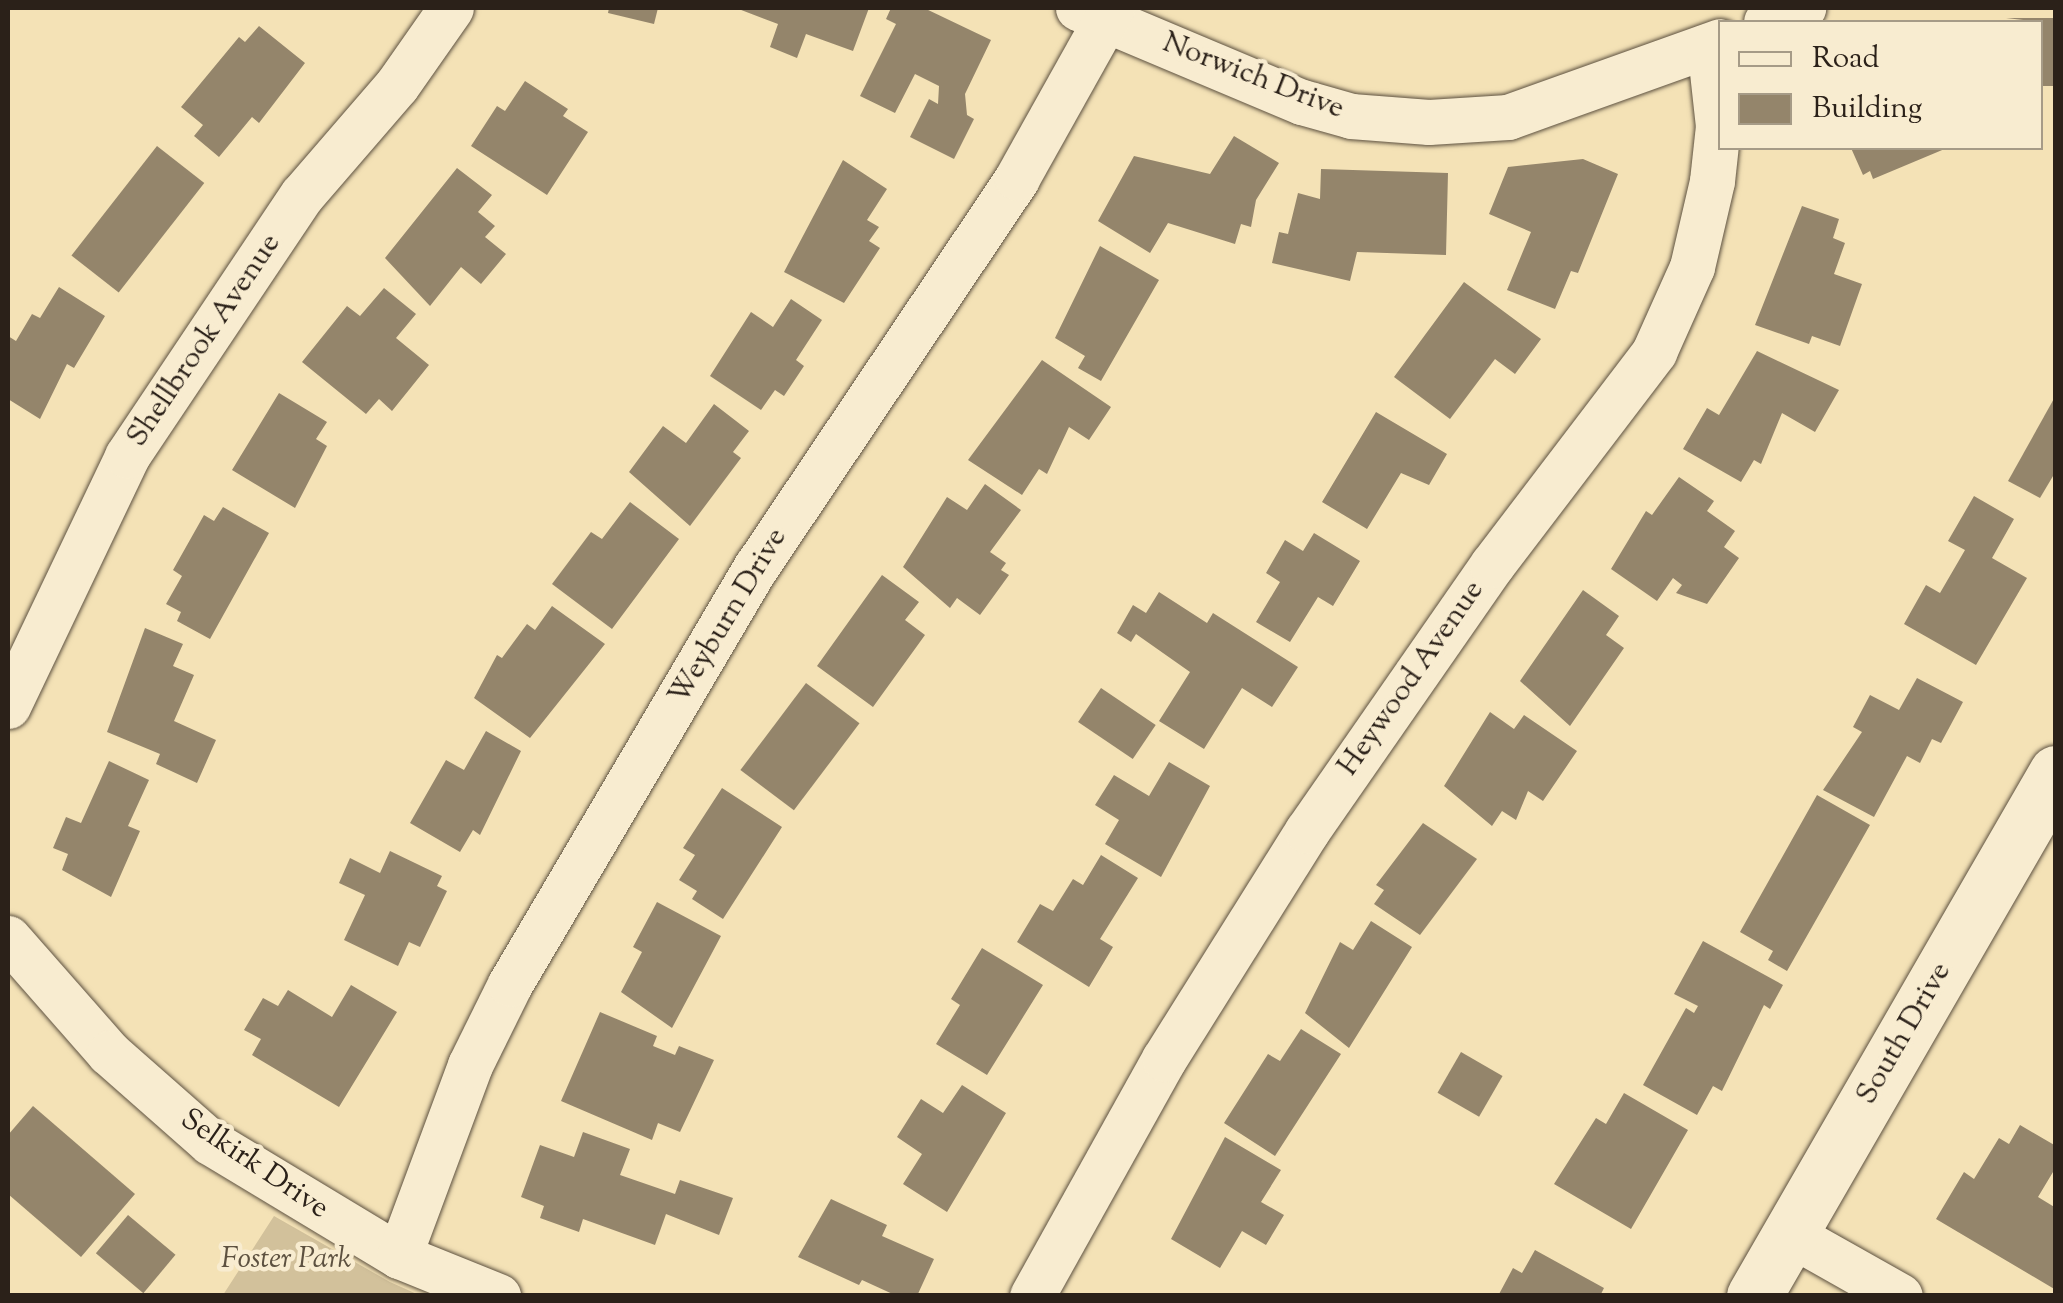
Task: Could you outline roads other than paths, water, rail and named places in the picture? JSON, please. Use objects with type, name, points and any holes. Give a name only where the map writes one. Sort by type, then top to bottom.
[{"type":"street","name":"Shellbrook Avenue","points":[[8,706],[128,456],[302,195],[397,85],[451,8]]},
{"type":"street","points":[[1771,20],[1803,8]]},
{"type":"street","name":"Norwich Drive","points":[[1098,12],[1302,102],[1351,116],[1429,122],[1508,118],[1715,43]]},
{"type":"street","name":"Weyburn Drive","points":[[399,1256],[470,1065],[510,984],[756,567],[1016,178],[1098,12]]},
{"type":"street","name":"Heywood Avenue","points":[[1032,1296],[1136,1106],[1308,831],[1668,325],[1692,267],[1712,182],[1718,126],[1715,43]]},
{"type":"street","name":"South Drive","points":[[1754,1296],[2056,773]]},
{"type":"street","name":"Selkirk Drive","points":[[8,938],[110,1053],[210,1142],[399,1256],[498,1296]]},
{"type":"street","points":[[1790,1234],[1900,1296]]},
{"type":"park label","name":"Foster Park","points":[[286,1260]]}]
